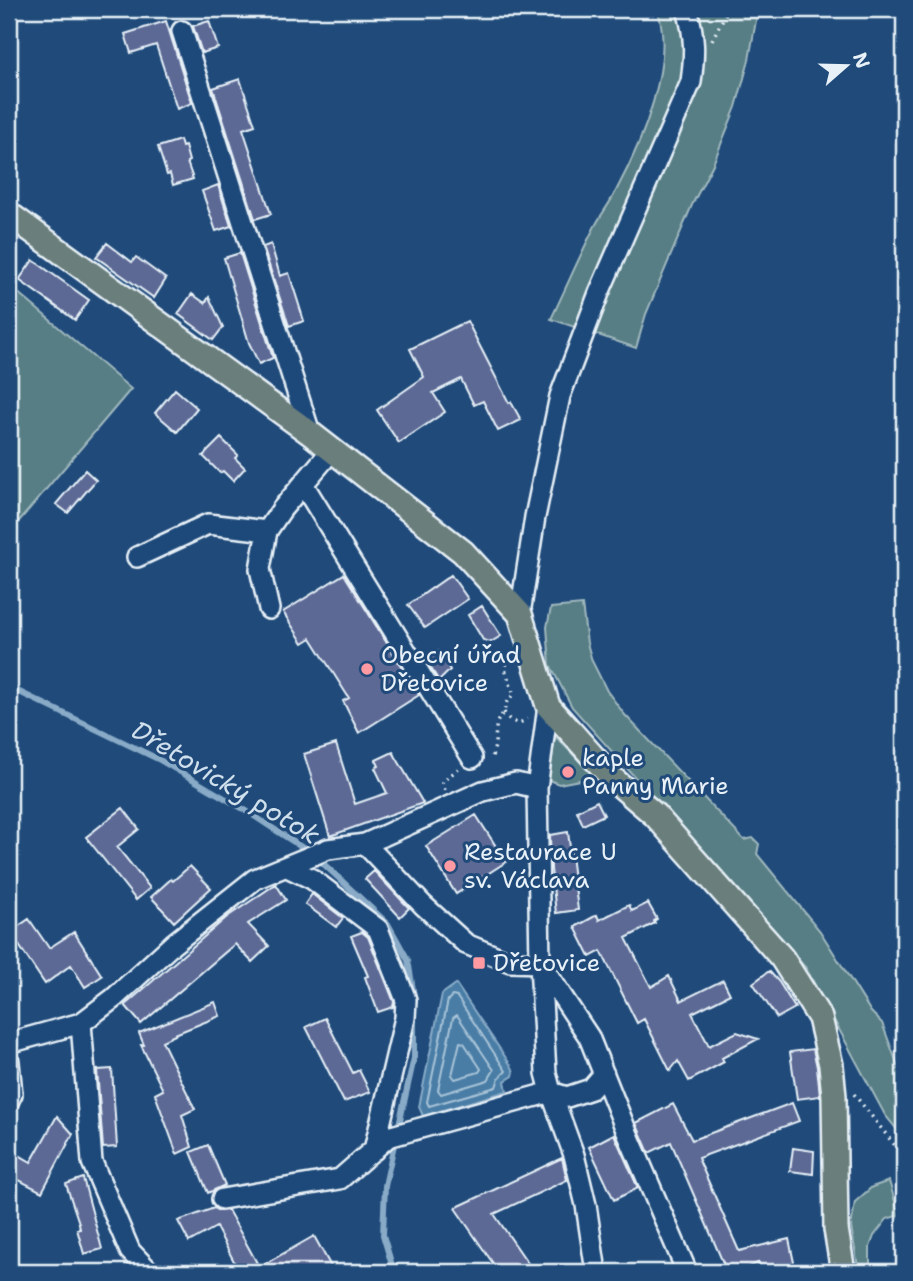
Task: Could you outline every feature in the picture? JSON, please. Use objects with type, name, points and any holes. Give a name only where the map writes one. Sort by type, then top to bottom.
[{"type":"main road","points":[[9,214],[310,433],[463,552],[520,614],[539,711],[655,816],[782,958],[820,1018],[831,1065],[834,1096],[835,1229],[843,1272]]},
{"type":"street","points":[[520,614],[535,517],[560,396],[599,293],[691,82],[695,57],[694,32],[687,9]]},
{"type":"street","points":[[182,31],[310,433]]},
{"type":"street","points":[[269,609],[260,569],[267,531],[332,450]]},
{"type":"street","points":[[303,484],[481,759]]},
{"type":"street","points":[[137,558],[208,524],[267,531]]},
{"type":"street","points":[[539,711],[537,788],[540,963],[546,1073],[574,1155],[586,1205],[596,1272]]},
{"type":"street","points":[[9,1043],[81,1023],[114,998],[173,944],[255,879],[328,849],[365,844],[483,792],[516,783],[537,788]]},
{"type":"street","points":[[365,844],[423,905],[466,944],[510,962],[540,963]]},
{"type":"street","points":[[295,863],[379,929],[406,1000],[405,1018],[374,1150]]},
{"type":"street","points":[[540,963],[589,1037],[687,1272]]},
{"type":"street","points":[[81,1023],[92,1162],[130,1251],[150,1272]]},
{"type":"street","points":[[9,1062],[12,1094],[9,1100]]},
{"type":"street","points":[[222,1199],[340,1180],[388,1137],[551,1092],[568,1097],[591,1089],[604,1074]]},
{"type":"street","points":[[126,1272],[130,1251]]},
{"type":"path","points":[[514,695],[505,669],[520,614]]},
{"type":"path","points":[[520,695],[507,699],[504,705],[507,719],[519,723],[539,711]]},
{"type":"path","points":[[447,794],[442,782],[495,748],[497,720],[504,712]]},
{"type":"path","points":[[831,1065],[904,1157]]},
{"type":"green space","points":[[657,9],[758,9],[749,60],[736,107],[646,314],[636,348],[551,319],[595,226],[627,170],[646,125],[654,101],[662,52],[662,30]]},
{"type":"green space","points":[[9,285],[131,389],[9,533]]},
{"type":"green space","points":[[582,605],[592,661],[607,691],[625,715],[744,840],[753,838],[759,844],[757,854],[820,931],[871,1012],[882,1023],[904,1082],[904,1138],[885,1115],[806,968],[572,707],[550,665],[547,627],[551,608]]},
{"type":"green space","points":[[555,736],[595,777],[559,784],[549,780]]},
{"type":"green space","points":[[889,1181],[899,1215],[887,1219],[874,1236],[870,1247],[870,1272],[859,1272],[851,1227],[855,1202],[872,1187]]},
{"type":"water","points":[[456,984],[512,1067],[513,1076],[505,1081],[507,1091],[423,1116],[419,1107],[442,994]]},
{"type":"building","points":[[166,21],[192,103],[177,109],[156,45],[131,53],[125,34]]},
{"type":"building","points":[[209,21],[218,48],[202,53],[193,26]]},
{"type":"building","points":[[240,79],[255,125],[243,129],[271,214],[255,219],[213,88]]},
{"type":"building","points":[[180,140],[182,147],[185,146],[193,179],[173,185],[158,147]]},
{"type":"building","points":[[218,185],[231,226],[216,231],[202,191]]},
{"type":"building","points":[[107,243],[132,262],[136,257],[166,279],[154,298],[96,257]]},
{"type":"building","points":[[271,244],[280,276],[289,273],[304,321],[289,326],[263,247]]},
{"type":"building","points":[[240,253],[273,358],[259,364],[249,343],[224,258]]},
{"type":"building","points":[[33,260],[89,300],[75,320],[19,280]]},
{"type":"building","points":[[192,294],[205,303],[209,297],[223,327],[213,340],[178,314]]},
{"type":"building","points":[[467,321],[509,403],[511,402],[521,420],[498,431],[483,401],[474,405],[461,379],[433,393],[445,412],[399,443],[377,410],[424,377],[410,349]]},
{"type":"building","points":[[175,389],[197,408],[177,432],[155,413]]},
{"type":"building","points":[[221,438],[238,455],[235,458],[245,468],[233,481],[223,471],[220,473],[203,456]]},
{"type":"building","points":[[85,470],[96,480],[68,513],[56,504]]},
{"type":"building","name":"Obecní úřad Dřetovice","points":[[344,574],[419,695],[359,733],[343,701],[349,698],[311,638],[303,643],[283,612]]},
{"type":"building","points":[[451,575],[468,599],[425,628],[408,605]]},
{"type":"building","points":[[482,606],[501,636],[491,642],[483,640],[468,615]]},
{"type":"building","points":[[439,651],[450,670],[439,681],[425,659]]},
{"type":"building","points":[[336,744],[355,804],[387,793],[375,768],[379,766],[376,760],[393,752],[423,803],[330,836],[304,754]]},
{"type":"building","points":[[597,801],[604,815],[583,825],[577,811]]},
{"type":"building","points":[[123,808],[139,829],[117,847],[150,888],[136,900],[86,837]]},
{"type":"building","points":[[476,815],[506,862],[456,894],[426,846]]},
{"type":"building","points":[[568,832],[578,910],[556,913],[550,835]]},
{"type":"building","points":[[190,866],[211,888],[174,922],[151,897]]},
{"type":"building","points":[[374,871],[409,908],[400,917],[365,879]]},
{"type":"building","points":[[276,884],[286,900],[248,924],[269,946],[252,962],[235,944],[141,1024],[125,1005],[227,917]]},
{"type":"building","points":[[312,894],[343,918],[336,927],[305,904]]},
{"type":"building","points":[[648,903],[657,919],[655,923],[626,938],[651,987],[669,976],[681,1001],[723,980],[730,994],[692,1013],[709,1046],[737,1032],[758,1039],[722,1058],[724,1062],[689,1081],[678,1061],[670,1071],[644,1019],[637,1023],[601,951],[590,957],[575,927],[597,915],[599,920],[629,905],[632,911]]},
{"type":"building","points":[[29,919],[49,948],[74,932],[102,976],[85,987],[71,965],[45,984],[10,932]]},
{"type":"building","points":[[362,932],[368,937],[394,1002],[393,1007],[378,1012],[365,977],[368,976],[351,936]]},
{"type":"building","points":[[769,971],[795,1008],[777,1018],[753,983]]},
{"type":"building","points":[[215,1002],[220,1016],[162,1041],[195,1109],[182,1115],[192,1147],[177,1154],[155,1094],[163,1090],[141,1045],[144,1045],[139,1033]]},
{"type":"building","points":[[325,1018],[353,1073],[359,1070],[370,1092],[344,1102],[306,1027]]},
{"type":"building","points":[[813,1049],[820,1096],[797,1099],[790,1052]]},
{"type":"building","points":[[112,1069],[117,1147],[103,1148],[97,1070]]},
{"type":"building","points":[[792,1103],[799,1121],[698,1158],[739,1251],[789,1239],[796,1272],[760,1272],[758,1263],[738,1272],[727,1272],[671,1142],[649,1153],[636,1123],[673,1104],[692,1140]]},
{"type":"building","points":[[57,1116],[73,1134],[42,1192],[9,1175],[9,1149],[31,1162]]},
{"type":"building","points":[[614,1134],[638,1188],[614,1200],[589,1147]]},
{"type":"building","points":[[208,1145],[225,1185],[208,1193],[191,1152]]},
{"type":"building","points":[[793,1148],[814,1151],[813,1174],[790,1171]]},
{"type":"building","points":[[562,1158],[567,1180],[494,1214],[534,1272],[499,1272],[455,1208]]},
{"type":"building","points":[[83,1178],[102,1249],[84,1254],[77,1229],[80,1229],[79,1223],[66,1184]]},
{"type":"building","points":[[214,1208],[218,1211],[228,1210],[257,1263],[239,1271],[216,1227],[189,1242],[178,1221]]},
{"type":"building","points":[[314,1236],[334,1272],[251,1272]]},
{"type":"waterway","name":"Dřetovický potok","points":[[9,687],[158,759],[245,810],[315,856],[388,924],[408,960],[415,1002]]},
{"type":"waterway","name":"Dřetovický potok","points":[[398,1129],[414,1058],[414,1012]]},
{"type":"waterway","name":"Dřetovický potok","points":[[394,1272],[383,1235],[385,1186],[395,1140]]},
{"type":"place","name":"Obecní úřad Dřetovice","points":[[367,669]]},
{"type":"place","name":"kaple Panny Marie","points":[[568,772]]},
{"type":"place","name":"Restaurace U sv. Václava","points":[[450,866]]},
{"type":"place","name":"Dřetovice","points":[[479,963]]}]
